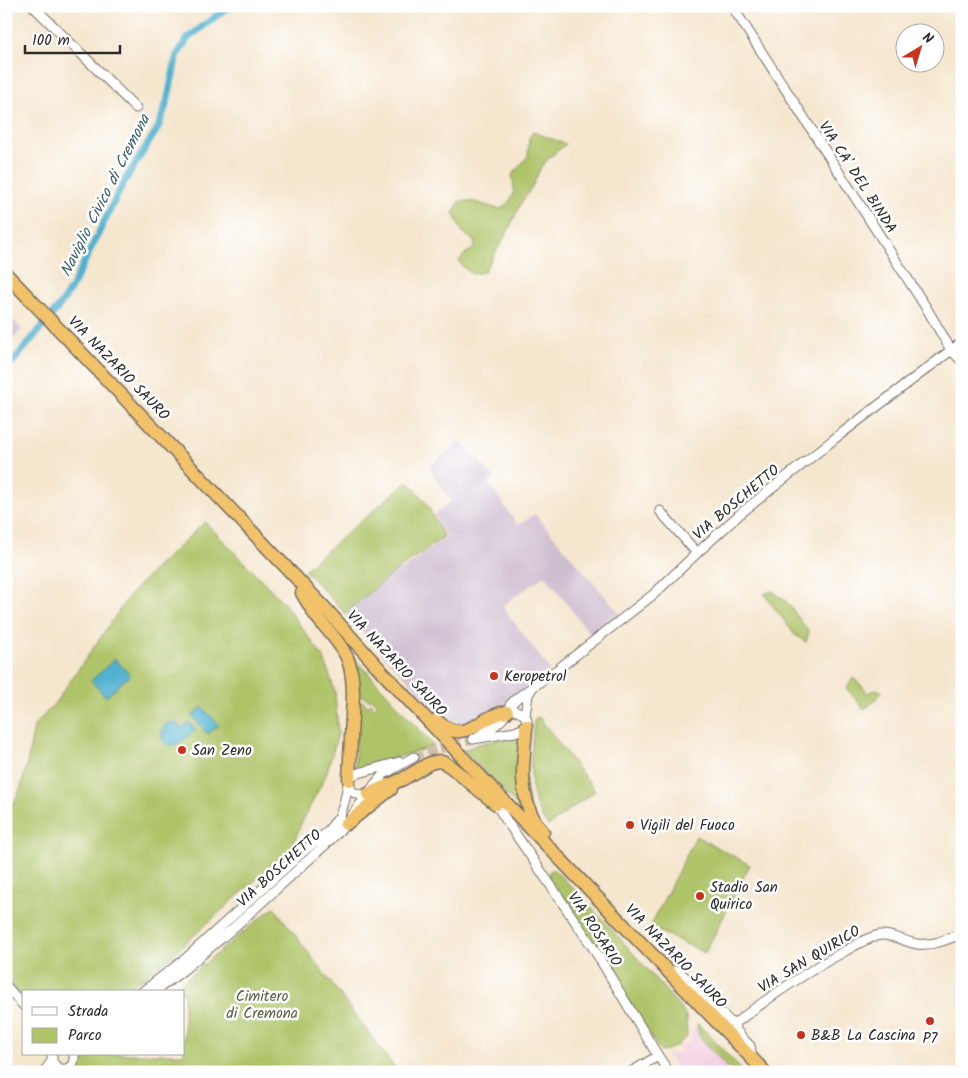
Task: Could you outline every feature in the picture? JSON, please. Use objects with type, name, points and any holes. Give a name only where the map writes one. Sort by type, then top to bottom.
[{"type":"highway","name":"VIA NAZARIO SAURO","points":[[6,274],[42,317],[50,331],[302,593],[385,687],[753,1072]]},
{"type":"highway","name":"VIA NAZARIO SAURO","points":[[6,285],[72,342],[324,607],[418,710],[549,848],[765,1072]]},
{"type":"highway","points":[[302,593],[348,659],[353,682],[349,780]]},
{"type":"highway","points":[[418,710],[426,711],[444,727],[450,731],[457,732],[476,726],[499,713],[509,711]]},
{"type":"highway","points":[[526,721],[523,782],[527,804],[537,826],[549,840],[549,848]]},
{"type":"highway","points":[[368,794],[403,779],[430,763],[439,761],[445,763],[496,804]]},
{"type":"highway","points":[[346,824],[403,779]]},
{"type":"street","points":[[33,6],[136,108]]},
{"type":"street","name":"VIA CA' DEL BINDA","points":[[732,6],[927,309],[951,350],[962,361]]},
{"type":"street","name":"VIA BOSCHETTO","points":[[526,721],[520,731],[473,740],[496,725],[509,711],[510,706],[517,698],[533,688],[654,594],[747,509],[962,342]]},
{"type":"street","points":[[6,508],[6,512]]},
{"type":"street","points":[[660,510],[697,553]]},
{"type":"street","points":[[526,721],[528,695],[533,688]]},
{"type":"street","points":[[509,711],[516,711],[526,721]]},
{"type":"street","name":"VIA BOSCHETTO","points":[[145,990],[184,960],[290,863],[326,833],[340,816],[349,780],[352,776],[414,757],[384,774],[346,824],[325,845],[231,930],[157,990]]},
{"type":"street","points":[[349,780],[350,787],[354,793],[368,794]]},
{"type":"street","name":"VIA ROSARIO","points":[[496,804],[592,946],[668,1072]]},
{"type":"street","name":"VIA SAN QUIRICO","points":[[734,1025],[765,1000],[833,957],[867,939],[881,935],[918,944],[935,944],[962,934]]},
{"type":"street","points":[[668,971],[678,971],[734,1025],[750,1046],[752,1058]]},
{"type":"street","points":[[6,986],[22,1004]]},
{"type":"street","points":[[52,1056],[56,1067],[62,1070],[71,1066],[75,1056]]},
{"type":"street","points":[[44,1072],[52,1056]]},
{"type":"street","points":[[631,1072],[658,1056]]},
{"type":"shaded area","points":[[6,313],[22,329],[6,348]]},
{"type":"shaded area","points":[[461,441],[494,478],[488,483],[518,525],[535,514],[621,615],[592,637],[545,575],[502,606],[550,670],[491,713],[454,728],[345,614],[397,570],[403,569],[446,537],[434,515],[450,501],[429,467]]},
{"type":"shaded area","points":[[697,1027],[699,1036],[705,1044],[732,1072],[679,1072],[666,1054],[681,1052],[679,1047],[691,1040],[691,1029]]},
{"type":"green space","points":[[533,132],[566,144],[541,167],[533,185],[520,205],[508,231],[484,272],[472,274],[459,261],[466,253],[475,248],[474,241],[462,231],[453,213],[460,201],[475,202],[501,209],[506,205],[513,194],[512,175],[528,156],[529,138]]},
{"type":"green space","points":[[408,481],[425,501],[444,537],[394,572],[345,613],[304,570]]},
{"type":"green space","name":"San Zeno","points":[[205,522],[283,602],[324,658],[335,692],[338,734],[326,775],[301,824],[292,847],[168,959],[128,990],[22,990],[22,997],[6,982],[6,815],[19,793],[27,765],[34,726],[55,703],[130,595]]},
{"type":"green space","points":[[772,591],[786,601],[809,632],[806,642],[795,635],[764,594]]},
{"type":"green space","points":[[349,652],[434,746],[358,769],[355,768],[356,700],[362,701],[368,706],[371,703],[375,707],[378,705],[372,698],[369,701],[365,697],[356,695]]},
{"type":"green space","points":[[853,678],[868,693],[877,689],[882,692],[864,709],[846,688]]},
{"type":"green space","points":[[539,717],[595,791],[548,826],[540,815],[532,790],[531,763],[534,722]]},
{"type":"green space","points":[[511,737],[520,738],[532,822],[463,750],[479,744]]},
{"type":"green space","name":"Stadio San Quirico","points":[[696,836],[750,865],[705,953],[650,927]]},
{"type":"green space","points":[[552,870],[572,887],[624,943],[686,1016],[687,1037],[675,1047],[661,1052],[550,878],[549,872]]},
{"type":"green space","name":"Cimitero di Cremona","points":[[274,907],[398,1072],[71,1072],[91,1056],[185,1056],[185,990],[172,990]]},
{"type":"green space","points":[[697,1024],[744,1072],[732,1072],[730,1070],[699,1036]]},
{"type":"water","points":[[115,659],[130,675],[106,697],[91,681]]},
{"type":"water","points":[[202,707],[219,725],[208,734],[192,716]]},
{"type":"water","points":[[169,722],[175,723],[182,728],[189,722],[196,730],[177,744],[169,745],[164,742],[162,731]]},
{"type":"waterway","name":"Naviglio Civico di Cremona","points":[[6,370],[61,304],[73,285],[124,182],[158,128],[167,102],[177,55],[188,38],[229,6]]},
{"type":"tunnel","points":[[414,757],[473,739]]},
{"type":"place","name":"Keropetrol","points":[[494,676]]},
{"type":"place","name":"San Zeno","points":[[182,750]]},
{"type":"place","name":"Vigili del Fuoco","points":[[630,825]]},
{"type":"place","name":"Stadio San Quirico","points":[[700,896]]},
{"type":"place","name":"P7","points":[[930,1021]]},
{"type":"place","name":"B&B La Cascina","points":[[801,1035]]}]
